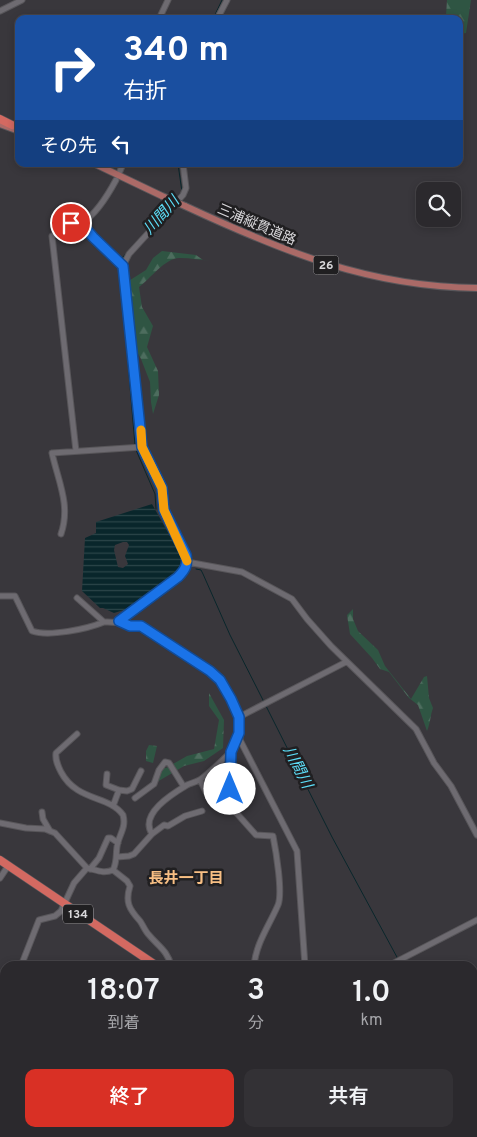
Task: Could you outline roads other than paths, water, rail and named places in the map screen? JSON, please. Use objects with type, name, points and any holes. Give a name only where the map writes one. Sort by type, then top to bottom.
[{"type":"highway","points":[[0,120],[15,127]]},
{"type":"highway","name":"134","points":[[0,860],[150,961]]},
{"type":"main road","name":"三浦縦貫道路","points":[[101,167],[285,250],[349,271],[408,283],[477,288]]},
{"type":"street","points":[[0,12],[22,0]]},
{"type":"street","points":[[161,15],[168,0]]},
{"type":"street","points":[[219,15],[227,0]]},
{"type":"street","points":[[120,171],[122,167]]},
{"type":"street","points":[[119,621],[178,577],[185,570],[187,562],[186,555],[164,510],[162,488],[142,447],[123,266],[129,254],[182,195],[186,188],[183,167]]},
{"type":"street","points":[[76,451],[52,236],[66,229],[71,223],[81,223],[109,194],[116,180]]},
{"type":"street","points":[[81,223],[123,266]]},
{"type":"street","points":[[61,534],[64,524],[65,504],[52,453],[142,447]]},
{"type":"street","points":[[187,562],[242,572],[292,599],[307,619],[346,662],[416,729],[434,763],[451,786],[477,835]]},
{"type":"street","points":[[0,596],[15,596],[32,631],[40,634],[88,629],[104,622],[119,621],[130,626],[141,626],[210,671],[220,680],[239,717],[240,740],[297,851],[305,961]]},
{"type":"street","points":[[77,598],[104,622]]},
{"type":"street","points":[[239,717],[346,662]]},
{"type":"street","points":[[239,733],[231,752],[230,799],[232,808],[256,835],[274,836],[278,861],[279,903],[257,947],[255,961]]},
{"type":"street","points":[[77,734],[56,754],[55,758],[64,777],[73,786],[86,796],[113,806],[120,811],[124,820],[124,829],[118,843],[113,870]]},
{"type":"street","points":[[152,834],[149,830],[149,822],[153,810],[184,787],[200,780],[231,752]]},
{"type":"street","points":[[135,798],[154,784],[158,770],[165,762],[168,763],[184,787]]},
{"type":"street","points":[[107,774],[106,785],[127,791],[132,790],[141,772]]},
{"type":"street","points":[[200,780],[210,800],[230,799]]},
{"type":"street","points":[[113,806],[119,790]]},
{"type":"street","points":[[116,857],[134,854],[152,834],[164,825],[168,826],[185,816],[202,811]]},
{"type":"street","points":[[42,812],[43,819],[51,831]]},
{"type":"street","points":[[0,823],[51,831],[89,868],[101,872],[113,870],[127,881],[130,886],[127,895],[133,915],[165,951],[169,961]]},
{"type":"street","points":[[23,961],[39,920],[56,916],[61,911],[74,883],[100,858],[108,838],[112,838],[118,843]]},
{"type":"street","points":[[0,878],[8,866]]},
{"type":"street","points":[[399,961],[477,920]]},
{"type":"water","points":[[152,504],[181,557],[181,562],[175,574],[127,609],[114,613],[100,608],[82,591],[85,538],[96,533],[96,522]],"holes":[[[127,542],[129,545],[125,556],[128,564],[123,568],[118,567],[114,550],[115,545]]]},
{"type":"waterway","name":"川間川","points":[[215,15],[222,0]]},
{"type":"waterway","name":"川間川","points":[[176,198],[182,192],[178,167]]},
{"type":"waterway","name":"川間川","points":[[122,258],[172,203]]},
{"type":"waterway","name":"川間川","points":[[120,267],[135,445]]},
{"type":"waterway","name":"川間川","points":[[136,450],[155,494],[156,509]]},
{"type":"waterway","name":"川間川","points":[[196,569],[201,570],[230,635],[264,702]]},
{"type":"waterway","name":"川間川","points":[[266,706],[332,837],[398,959]]},
{"type":"district","name":"長井一丁目","points":[[186,878]]}]
